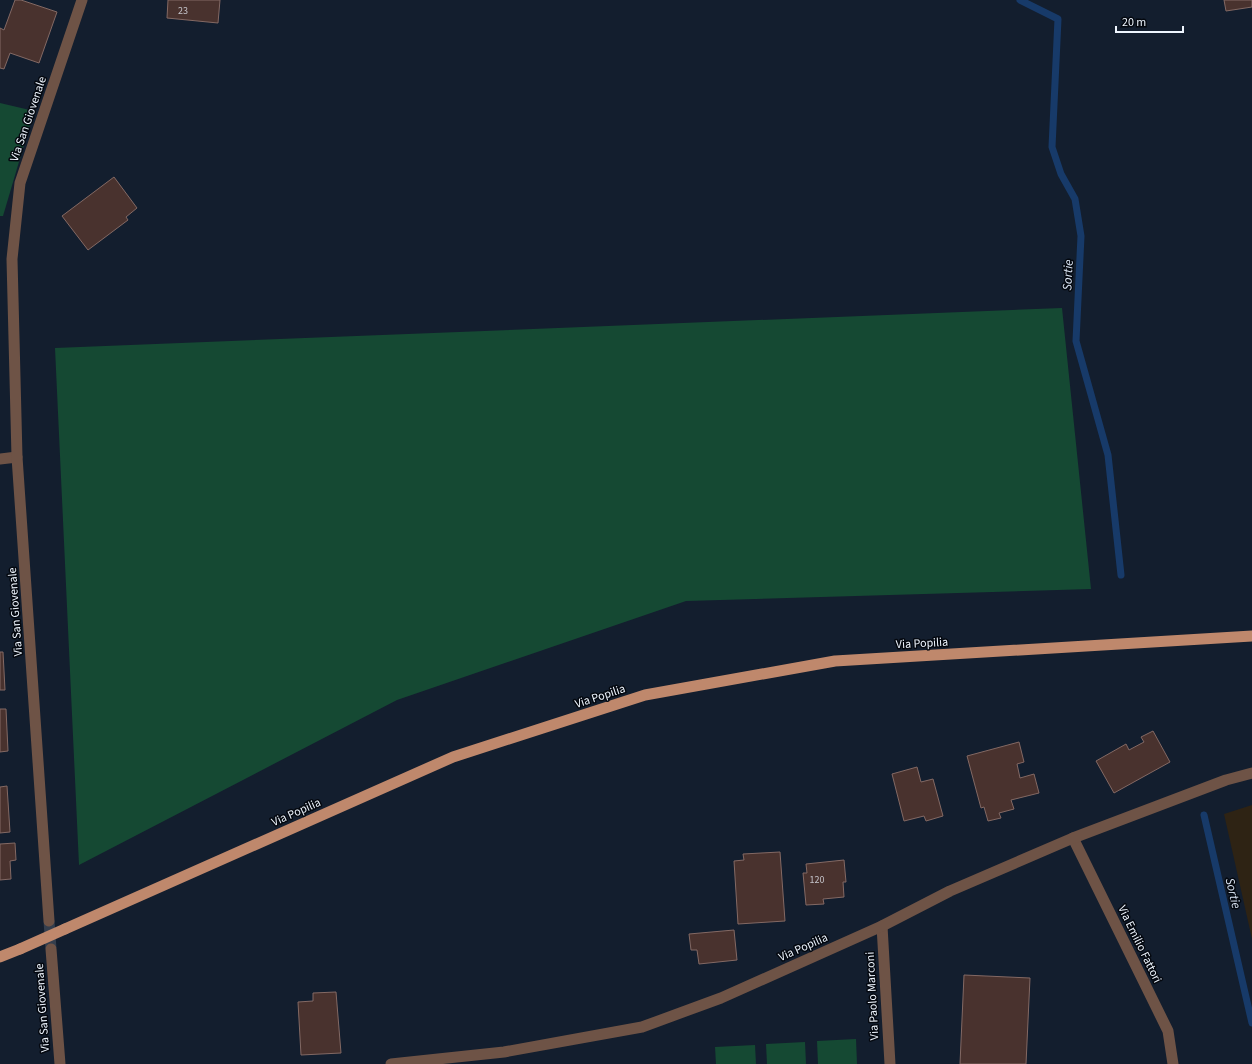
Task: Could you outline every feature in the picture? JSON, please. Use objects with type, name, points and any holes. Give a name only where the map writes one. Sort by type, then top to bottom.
[{"type":"main road","name":"Via Popilia","points":[[0,957],[453,757],[645,695],[835,661],[1252,636]]},
{"type":"street","name":"Via San Giovenale","points":[[49,921],[17,457],[12,259],[20,183],[82,0]]},
{"type":"street","points":[[0,459],[17,457]]},
{"type":"street","name":"Via Popilia","points":[[391,1064],[504,1052],[642,1027],[721,998],[882,926],[950,891],[1073,838],[1226,780],[1252,773]]},
{"type":"street","name":"Via Emilio Fattori","points":[[1073,838],[1168,1031],[1173,1064]]},
{"type":"street","name":"Via Paolo Marconi","points":[[882,926],[890,1064]]},
{"type":"street","name":"Via San Giovenale","points":[[51,950],[60,1064]]},
{"type":"shaded area","points":[[1252,805],[1252,939],[1224,814]]},
{"type":"green space","points":[[0,103],[34,111],[3,216],[0,216]]},
{"type":"green space","points":[[1062,308],[1091,589],[686,601],[397,700],[79,865],[55,348]]},
{"type":"green space","points":[[856,1039],[857,1064],[818,1064],[817,1041]]},
{"type":"green space","points":[[805,1042],[806,1064],[767,1064],[766,1044]]},
{"type":"green space","points":[[755,1045],[756,1064],[716,1064],[715,1047]]},
{"type":"building","points":[[15,0],[21,0],[57,12],[39,63],[10,53],[4,69],[0,68],[0,28],[4,30]]},
{"type":"building","points":[[168,0],[220,0],[218,23],[167,18]]},
{"type":"building","points":[[1224,0],[1252,0],[1252,7],[1226,11]]},
{"type":"building","points":[[114,177],[137,208],[126,217],[128,220],[88,250],[62,216]]},
{"type":"building","points":[[0,652],[3,652],[5,690],[0,690]]},
{"type":"building","points":[[0,709],[6,709],[8,751],[0,752]]},
{"type":"building","points":[[1153,731],[1170,762],[1114,793],[1096,761],[1126,744],[1129,750],[1144,742],[1141,737]]},
{"type":"building","points":[[1019,742],[1024,762],[1017,764],[1020,778],[1034,774],[1039,793],[1011,800],[1014,809],[999,813],[1001,818],[988,821],[984,807],[981,808],[967,756]]},
{"type":"building","points":[[917,767],[921,782],[933,779],[943,816],[926,821],[924,816],[904,821],[892,774]]},
{"type":"building","points":[[7,786],[10,832],[0,833],[0,787]]},
{"type":"building","points":[[15,843],[16,860],[10,861],[11,879],[0,880],[0,844]]},
{"type":"building","points":[[780,852],[785,921],[738,924],[734,861],[744,860],[743,854]]},
{"type":"building","points":[[844,860],[846,882],[843,882],[844,897],[823,899],[824,904],[806,905],[803,873],[807,873],[806,864]]},
{"type":"building","points":[[734,930],[737,960],[699,964],[697,950],[691,950],[689,934]]},
{"type":"building","points":[[964,975],[1030,978],[1026,1064],[960,1064]]},
{"type":"building","points":[[336,992],[341,1053],[301,1055],[298,1002],[313,1001],[313,993]]},
{"type":"waterway","name":"Sortie","points":[[1020,0],[1058,19],[1052,147],[1061,174],[1075,199],[1081,236],[1076,341],[1108,455],[1121,575]]},
{"type":"waterway","name":"Sortie","points":[[1204,815],[1252,1023]]},
{"type":"tunnel","points":[[49,921],[51,949]]}]
